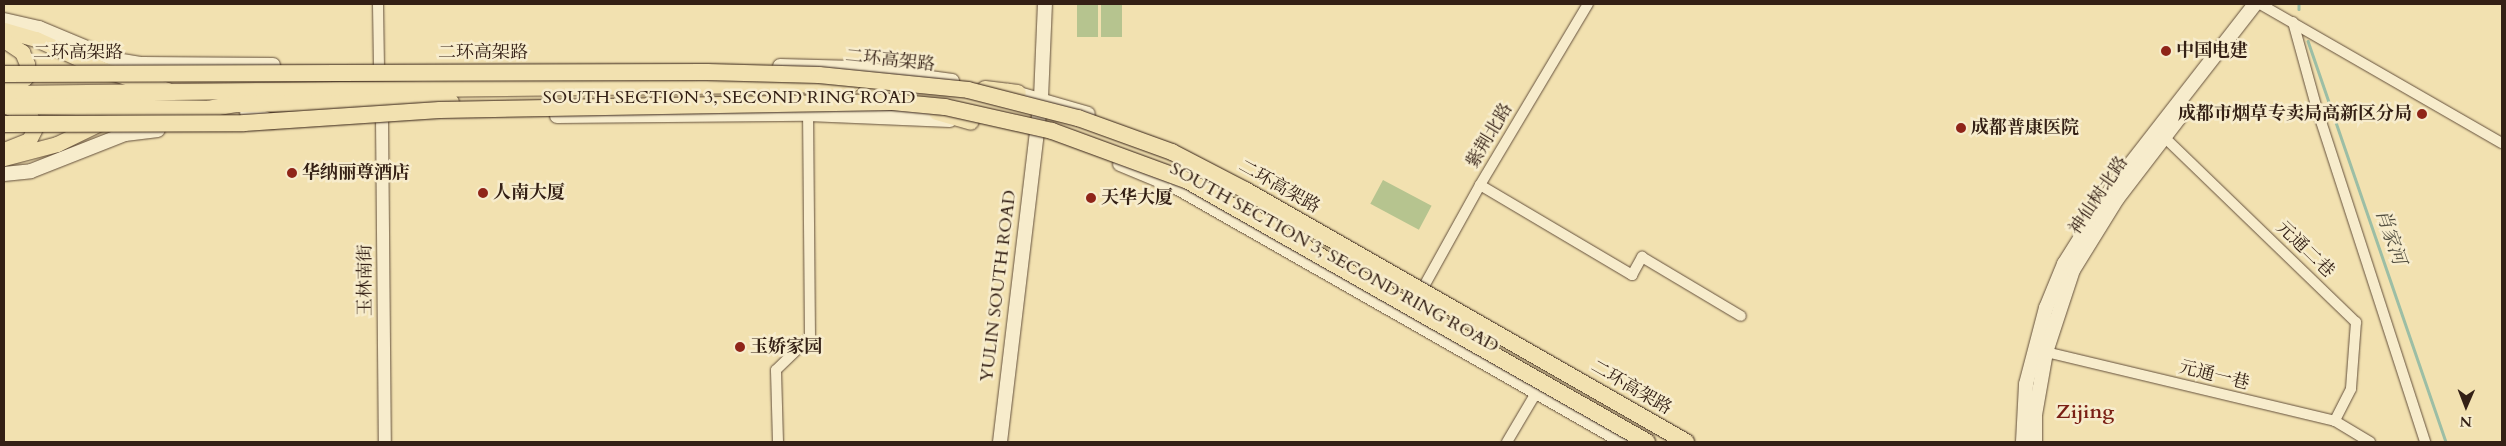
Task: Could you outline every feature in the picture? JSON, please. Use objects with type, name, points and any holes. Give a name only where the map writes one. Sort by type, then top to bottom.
[{"type":"highway","name":"二环高架路","points":[[4,74],[707,72],[819,75],[907,83],[968,90],[1019,101],[1078,118],[1172,152],[1245,190],[1686,442]]},
{"type":"highway","points":[[182,92],[225,82],[817,80],[936,84],[1018,93]]},
{"type":"highway","points":[[208,109],[237,104],[427,96],[907,83]]},
{"type":"highway","points":[[4,99],[182,92],[427,96],[780,96],[945,107],[1052,131],[1188,181],[1647,442]]},
{"type":"highway","points":[[4,99],[135,108],[208,109],[247,112],[765,102],[892,106],[938,112],[971,122]]},
{"type":"highway","points":[[4,124],[244,123],[440,110],[892,102]]},
{"type":"main road","name":"YULIN SOUTH ROAD","points":[[1000,442],[1041,98],[1045,4]]},
{"type":"main road","name":"神仙树北路","points":[[2035,442],[2035,415],[2046,352],[2073,270],[2117,199],[2161,134],[2261,4]]},
{"type":"main road","name":"SOUTH SECTION 3, SECOND RING ROAD","points":[[4,20],[30,25],[94,52],[142,64],[520,68],[845,68],[1041,98],[1114,124],[1201,161],[1686,442]]},
{"type":"main road","points":[[4,30],[36,38],[104,70],[182,92]]},
{"type":"main road","points":[[4,40],[22,52],[27,64],[26,78],[4,99],[23,112],[35,125],[29,140],[12,149],[4,150]]},
{"type":"main road","points":[[94,52],[104,70]]},
{"type":"main road","points":[[278,82],[323,66]]},
{"type":"main road","points":[[520,68],[581,80]]},
{"type":"main road","points":[[4,158],[37,151],[135,108]]},
{"type":"main road","points":[[247,112],[285,125]]},
{"type":"main road","name":"SOUTH SECTION 3, SECOND RING ROAD","points":[[4,174],[31,171],[126,134],[150,130],[285,125],[382,117],[808,114],[971,122],[1037,134],[1178,188],[1624,442]]},
{"type":"main road","points":[[2023,442],[2026,384],[2046,308],[2064,264],[2111,189],[2161,134]]},
{"type":"street","points":[[378,4],[378,66]]},
{"type":"street","name":"紫荆北路","points":[[1423,288],[1480,185],[1588,4]]},
{"type":"street","points":[[2261,4],[2502,143]]},
{"type":"street","points":[[2293,22],[2317,109],[2425,442]]},
{"type":"street","points":[[778,442],[776,370],[810,337],[808,114]]},
{"type":"street","name":"玉林南街","points":[[382,117],[385,442]]},
{"type":"street","name":"元通二巷","points":[[2161,134],[2356,322],[2351,389],[2335,421]]},
{"type":"street","points":[[1480,185],[1632,275],[1642,257],[1741,316]]},
{"type":"street","name":"元通一巷","points":[[2046,352],[2335,421],[2370,442]]},
{"type":"street","points":[[1507,442],[1536,393]]},
{"type":"green space","points":[[1077,4],[1098,4],[1098,37],[1077,37]]},
{"type":"green space","points":[[1101,4],[1122,4],[1122,37],[1101,37]]},
{"type":"green space","points":[[1383,180],[1432,206],[1419,230],[1370,204]]},
{"type":"waterway","name":"肖家河","points":[[2299,4],[2299,9]]},
{"type":"waterway","name":"肖家河","points":[[2308,41],[2446,442]]},
{"type":"place","name":"中国电建","points":[[2166,51]]},
{"type":"place","name":"成都市烟草专卖局高新区分局","points":[[2422,114]]},
{"type":"place","name":"成都普康医院","points":[[1961,128]]},
{"type":"place","name":"华纳丽尊酒店","points":[[292,173]]},
{"type":"place","name":"人南大厦","points":[[483,193]]},
{"type":"place","name":"天华大厦","points":[[1091,198]]},
{"type":"place","name":"玉娇家园","points":[[740,347]]},
{"type":"district","name":"Zijing","points":[[2085,411]]}]
